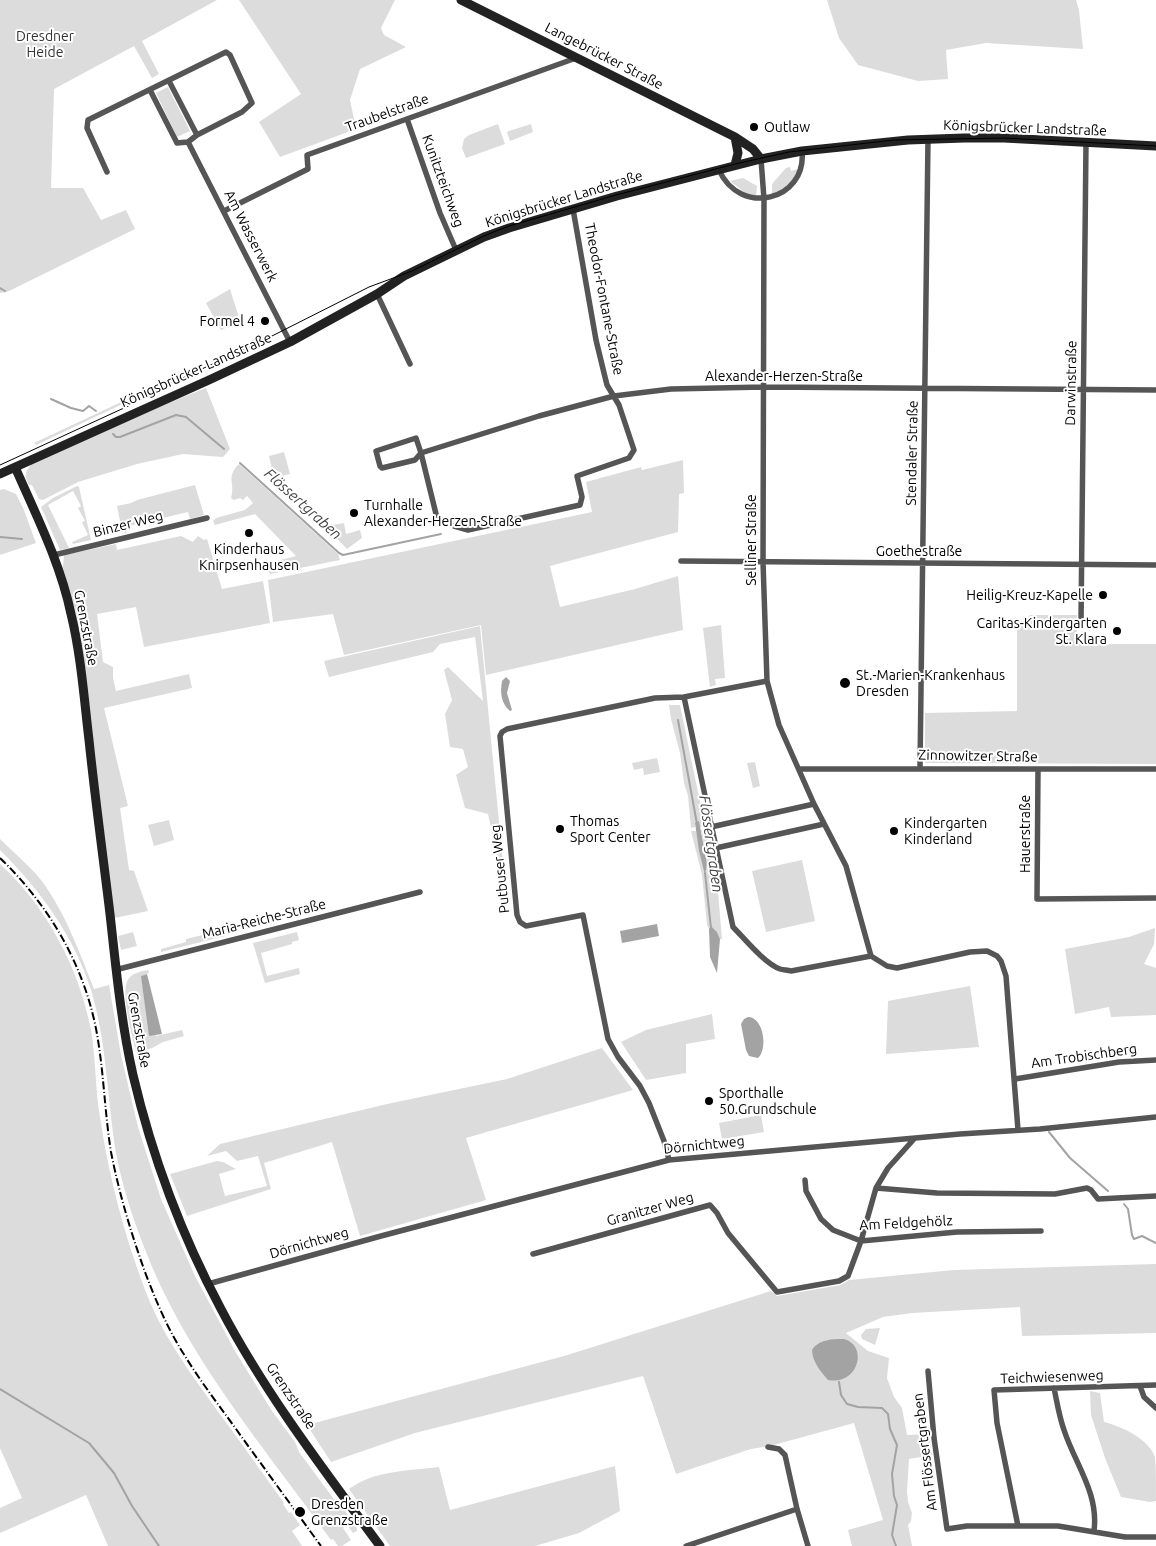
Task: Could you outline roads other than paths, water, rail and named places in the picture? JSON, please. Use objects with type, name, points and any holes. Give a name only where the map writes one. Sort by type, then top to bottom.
[{"type":"main road","name":"Langebrücker Straße","points":[[461,0],[735,137],[753,149],[761,159]]},
{"type":"main road","points":[[735,137],[738,153],[735,165]]},
{"type":"main road","name":"Königsbrücker Landstraße","points":[[0,474],[290,342],[377,294],[404,276],[456,250],[509,228],[573,208],[735,165],[802,151],[928,139],[1004,138],[1156,146]]},
{"type":"main road","name":"Grenzstraße","points":[[15,467],[54,555],[71,613],[80,663],[115,970],[133,1076],[165,1181],[208,1284],[233,1332],[293,1425],[380,1546]]},
{"type":"street","points":[[107,172],[87,128],[88,120],[226,52],[230,55],[252,99],[252,103],[251,106],[242,112],[196,135],[188,142],[176,143],[150,90]]},
{"type":"street","name":"Traubelstraße","points":[[224,212],[308,169],[307,155],[576,58]]},
{"type":"street","points":[[170,81],[196,135]]},
{"type":"street","name":"Kunitzteichweg","points":[[407,119],[440,213],[456,250]]},
{"type":"street","name":"Stendaler Straße","points":[[920,768],[928,139]]},
{"type":"street","name":"Am Wasserwerk","points":[[188,142],[290,342]]},
{"type":"street","name":"Darwinstraße","points":[[1081,623],[1086,143]]},
{"type":"street","points":[[719,170],[728,184],[738,192],[752,198],[779,194],[795,180],[802,167],[802,151]]},
{"type":"street","points":[[761,159],[764,197]]},
{"type":"street","name":"Selliner Straße","points":[[764,197],[763,562],[766,681],[779,725],[814,804],[846,866],[871,956]]},
{"type":"street","name":"Theodor-Fontane-Straße","points":[[421,452],[437,518],[468,530],[580,505],[582,497],[577,476],[629,458],[632,454],[634,450],[619,405],[607,385],[596,340],[573,208]]},
{"type":"street","points":[[377,294],[410,364]]},
{"type":"street","name":"Alexander-Herzen-Straße","points":[[421,452],[416,438],[376,451],[376,456],[382,468],[414,460],[421,452],[539,416],[614,396],[671,389],[764,387],[1156,390]]},
{"type":"street","name":"Binzer Weg","points":[[54,555],[207,518]]},
{"type":"street","name":"Goethestraße","points":[[681,561],[1156,565]]},
{"type":"street","points":[[766,681],[684,697],[733,927],[772,965],[780,970],[792,971],[871,956]]},
{"type":"street","name":"Putbuser Weg","points":[[669,1160],[664,1141],[649,1103],[640,1086],[618,1057],[608,1039],[583,915],[526,926],[520,922],[517,916],[500,736],[507,729],[655,698],[684,697]]},
{"type":"street","name":"Zinnowitzer Straße","points":[[799,769],[1156,769]]},
{"type":"street","name":"Hauerstraße","points":[[1038,769],[1037,899],[1156,898]]},
{"type":"street","points":[[711,827],[814,804]]},
{"type":"street","points":[[716,848],[824,824]]},
{"type":"street","name":"Maria-Reiche-Straße","points":[[115,970],[420,892]]},
{"type":"street","name":"Am Trobischberg","points":[[871,956],[887,966],[898,968],[970,952],[986,951],[997,956],[1004,966],[1006,976],[1018,1130]]},
{"type":"street","name":"Am Trobischberg","points":[[1015,1079],[1119,1062],[1156,1060]]},
{"type":"street","name":"Dörnichtweg","points":[[208,1284],[669,1160],[1156,1117]]},
{"type":"street","name":"Granitzer Weg","points":[[533,1254],[710,1205],[718,1213],[728,1233],[777,1292],[839,1281],[848,1276],[861,1241],[876,1188],[888,1168],[914,1139]]},
{"type":"street","name":"Am Feldgehölz","points":[[805,1180],[806,1191],[820,1218],[833,1230],[861,1241],[957,1232],[1041,1231]]},
{"type":"street","points":[[876,1188],[937,1193],[1055,1194],[1088,1188],[1098,1199],[1156,1196]]},
{"type":"street","name":"Am Flössertgraben","points":[[928,1371],[934,1438],[947,1529],[967,1526],[1018,1526]]},
{"type":"street","name":"Teichwiesenweg","points":[[1018,1526],[997,1423],[994,1390],[1156,1385]]},
{"type":"street","points":[[1140,1386],[1144,1397],[1156,1408]]},
{"type":"street","points":[[1054,1388],[1064,1430],[1092,1496],[1095,1513],[1094,1531]]},
{"type":"street","points":[[768,1446],[778,1449],[784,1455],[808,1546]]},
{"type":"street","points":[[686,1546],[797,1509]]},
{"type":"street","points":[[1018,1526],[1058,1526],[1125,1537],[1156,1537]]},
{"type":"waterway","name":"Flössertgraben","points":[[0,288],[5,291]]},
{"type":"waterway","name":"Flössertgraben","points":[[51,399],[71,408],[83,411],[89,406],[96,411]]},
{"type":"waterway","name":"Flössertgraben","points":[[113,434],[116,437],[120,437],[176,415],[186,417],[224,449]]},
{"type":"waterway","name":"Flössertgraben","points":[[240,463],[343,555],[441,534]]},
{"type":"waterway","points":[[0,537],[22,539]]},
{"type":"waterway","name":"Flössertgraben","points":[[678,720],[697,824]]},
{"type":"waterway","name":"Flössertgraben","points":[[705,873],[711,928]]},
{"type":"waterway","points":[[1049,1132],[1070,1158],[1108,1191]]},
{"type":"waterway","points":[[1124,1204],[1128,1209],[1134,1239],[1142,1236],[1156,1243]]},
{"type":"waterway","name":"Flössertgraben","points":[[839,1382],[841,1395],[847,1404],[858,1407],[882,1408],[888,1414],[890,1429],[897,1445],[892,1474],[894,1496],[897,1505],[892,1535],[896,1546]]},
{"type":"waterway","points":[[0,1389],[89,1443],[114,1473],[132,1506],[159,1546]]},
{"type":"tram line","points":[[130,405],[369,287],[412,271],[486,235],[509,226],[616,195],[735,164],[789,152],[894,140],[1004,138],[1156,146]]},
{"type":"tram line","points":[[0,465],[137,402]]},
{"type":"railway","points":[[0,858],[35,897],[51,919],[76,965],[85,989],[93,1014],[98,1040],[109,1138],[118,1183],[140,1257],[163,1315],[173,1336],[198,1377],[321,1546]]},
{"type":"place","name":"Outlaw","points":[[754,127]]},
{"type":"place","name":"Formel 4","points":[[265,321]]},
{"type":"place","name":"Turnhalle Alexander-Herzen-Straße","points":[[354,513]]},
{"type":"place","name":"Kinderhaus Knirpsenhausen","points":[[249,533]]},
{"type":"place","name":"Heilig-Kreuz-Kapelle","points":[[1103,595]]},
{"type":"place","name":"Caritas-Kindergarten St. Klara","points":[[1117,631]]},
{"type":"place","name":"St.-Marien-Krankenhaus Dresden","points":[[845,683]]},
{"type":"place","name":"Thomas Sport Center","points":[[560,829]]},
{"type":"place","name":"Kindergarten Kinderland","points":[[894,831]]},
{"type":"place","name":"Sporthalle 50.Grundschule","points":[[709,1101]]},
{"type":"place","name":"Dresden Grenzstraße","points":[[300,1512]]},
{"type":"park label","name":"Dresdner Heide","points":[[45,44]]}]
